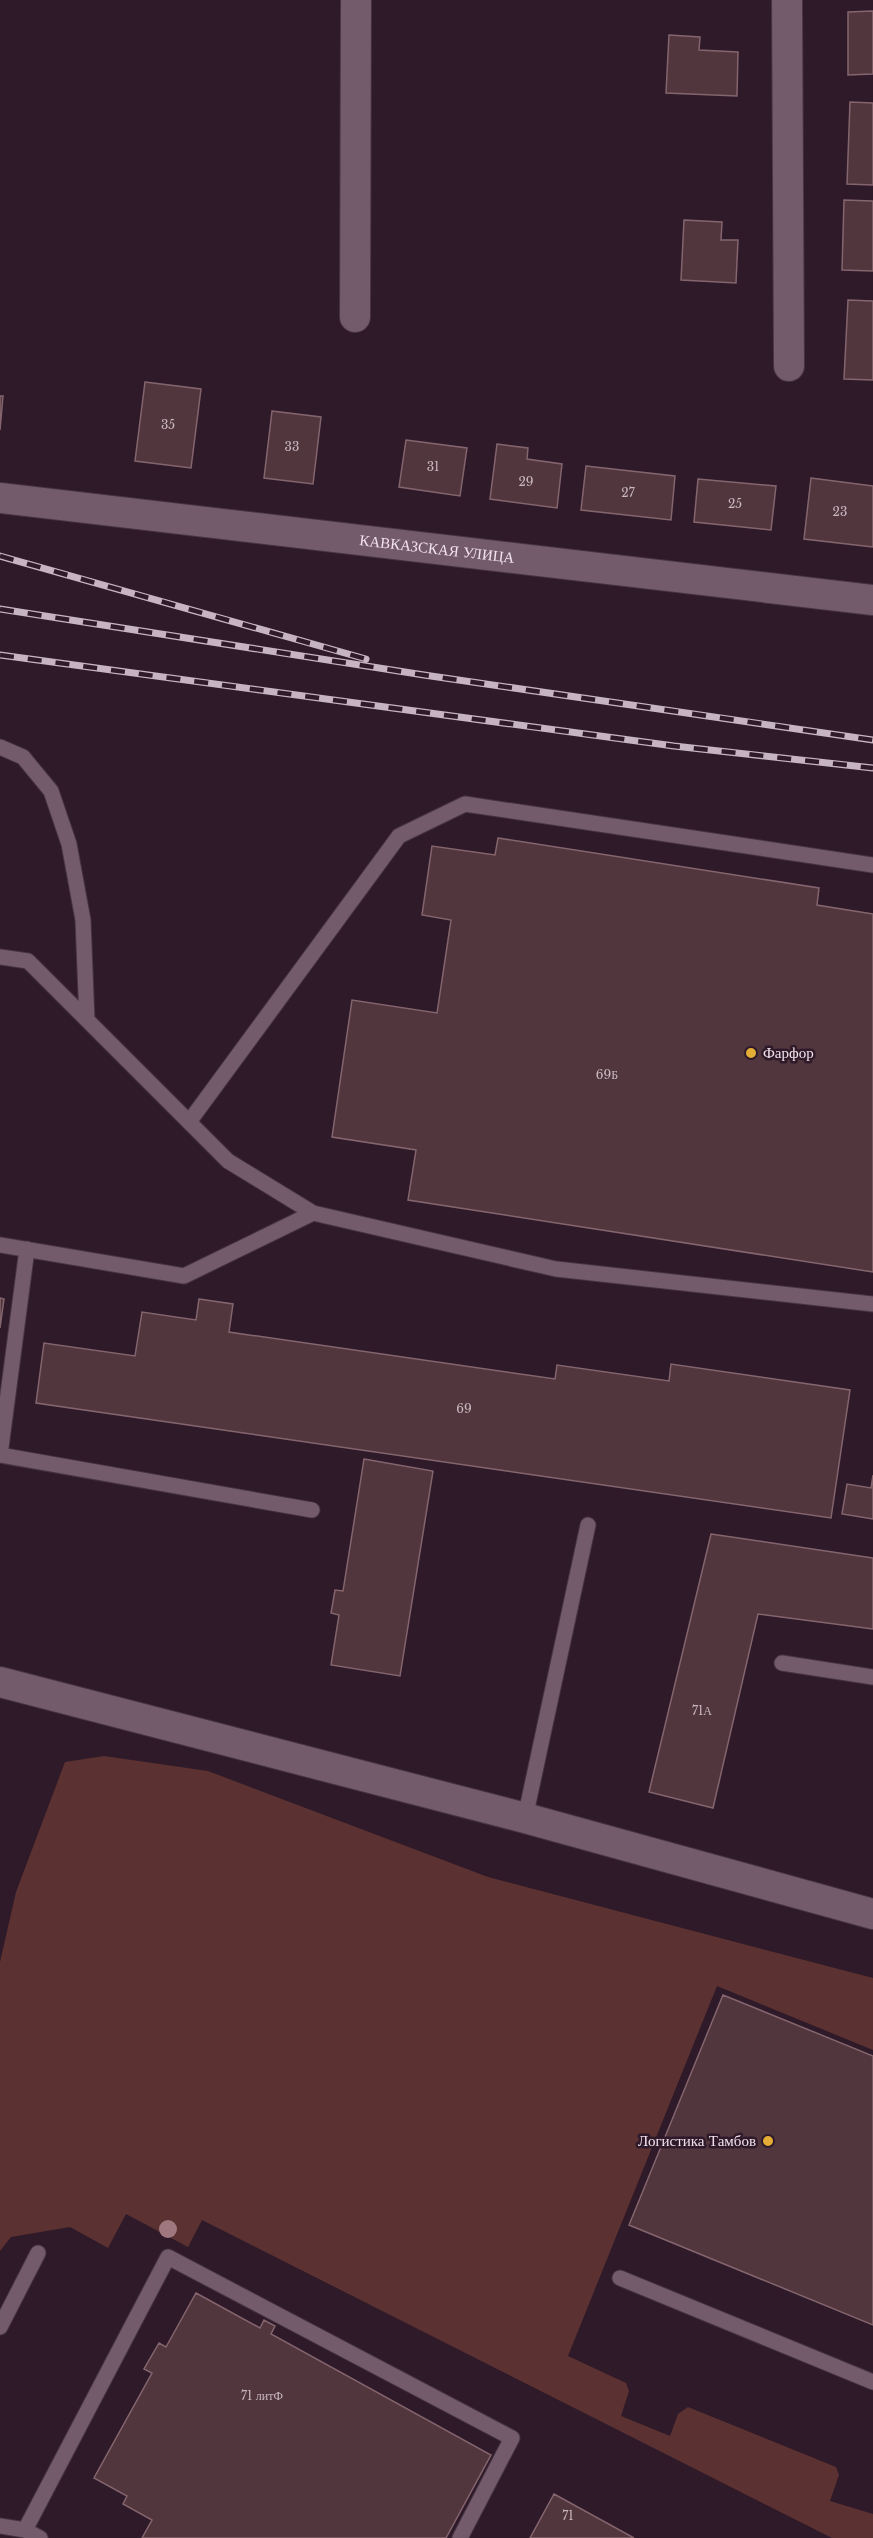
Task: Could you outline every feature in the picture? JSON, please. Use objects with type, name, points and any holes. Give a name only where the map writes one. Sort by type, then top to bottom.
[{"type":"street","points":[[355,317],[356,0]]},
{"type":"street","points":[[787,0],[789,366]]},
{"type":"street","name":"КАВКАЗСКАЯ УЛИЦА","points":[[0,498],[873,600]]},
{"type":"street","points":[[0,1682],[525,1818],[873,1914]]},
{"type":"lane","points":[[0,747],[23,757],[51,791],[69,844],[83,920],[87,1020]]},
{"type":"lane","points":[[189,1122],[399,836],[465,804],[873,865]]},
{"type":"lane","points":[[0,957],[28,961],[228,1161],[313,1214],[556,1269],[873,1304]]},
{"type":"lane","points":[[0,1245],[184,1276],[313,1214]]},
{"type":"lane","points":[[27,1249],[0,1455],[312,1510]]},
{"type":"lane","points":[[525,1818],[588,1525]]},
{"type":"lane","points":[[782,1663],[873,1677]]},
{"type":"lane","points":[[0,2327],[38,2253]]},
{"type":"lane","points":[[25,2530],[168,2257],[512,2438],[460,2538]]},
{"type":"lane","points":[[620,2278],[873,2382]]},
{"type":"lane","points":[[0,2526],[25,2530],[40,2538]]},
{"type":"shaded area","points":[[104,1756],[208,1771],[488,1877],[873,1978],[873,2050],[717,1986],[568,2356],[626,2383],[629,2391],[621,2416],[670,2436],[678,2414],[688,2407],[836,2467],[839,2475],[830,2501],[873,2514],[873,2538],[832,2538],[202,2220],[188,2247],[126,2214],[108,2248],[70,2227],[11,2237],[0,2251],[0,1962],[16,1892],[65,1762]]},
{"type":"building","points":[[873,11],[873,74],[848,75],[848,12]]},
{"type":"building","points":[[669,35],[700,37],[699,50],[738,52],[737,96],[666,93]]},
{"type":"building","points":[[850,102],[873,103],[873,185],[847,184]]},
{"type":"building","points":[[844,200],[873,201],[873,271],[842,270]]},
{"type":"building","points":[[684,220],[722,222],[721,240],[738,240],[736,283],[681,280]]},
{"type":"building","points":[[848,300],[873,301],[873,380],[844,379]]},
{"type":"building","points":[[145,382],[201,389],[191,468],[135,461]]},
{"type":"building","points":[[0,396],[3,396],[0,430]]},
{"type":"building","points":[[272,411],[321,417],[313,484],[264,478]]},
{"type":"building","points":[[406,440],[467,448],[460,496],[399,487]]},
{"type":"building","points":[[497,444],[528,448],[527,459],[562,464],[557,508],[490,499]]},
{"type":"building","points":[[586,466],[675,476],[671,520],[581,510]]},
{"type":"building","points":[[811,478],[873,486],[873,547],[804,539]]},
{"type":"building","points":[[698,479],[776,486],[771,530],[694,522]]},
{"type":"building","points":[[498,838],[819,888],[817,905],[873,914],[873,1272],[408,1200],[416,1150],[332,1137],[352,1000],[437,1013],[451,920],[422,915],[432,846],[495,855]]},
{"type":"building","points":[[0,1298],[4,1299],[0,1328]]},
{"type":"building","points":[[199,1299],[233,1304],[229,1332],[555,1379],[557,1365],[669,1381],[671,1364],[850,1390],[831,1518],[36,1403],[44,1343],[135,1356],[142,1312],[196,1320]]},
{"type":"building","points":[[364,1459],[433,1471],[400,1676],[331,1665],[339,1615],[331,1613],[335,1590],[343,1591]]},
{"type":"building","points":[[873,1475],[873,1519],[842,1514],[847,1484],[871,1488]]},
{"type":"building","points":[[711,1534],[873,1558],[873,1629],[758,1614],[713,1808],[649,1792]]},
{"type":"building","name":"Логистика Тамбов","points":[[723,1995],[873,2056],[873,2325],[629,2225]]},
{"type":"building","points":[[196,2293],[260,2328],[264,2320],[275,2326],[271,2334],[491,2455],[446,2538],[142,2538],[152,2520],[123,2504],[127,2496],[94,2478],[152,2373],[144,2369],[159,2343],[166,2347]]},
{"type":"building","points":[[554,2494],[634,2538],[530,2538]]},
{"type":"railway","points":[[0,556],[366,659]]},
{"type":"railway","points":[[0,609],[424,675],[873,740]]},
{"type":"railway","points":[[0,655],[674,746],[873,768]]},
{"type":"place","name":"Фарфор","points":[[751,1053]]},
{"type":"place","name":"Логистика Тамбов","points":[[768,2141]]}]
